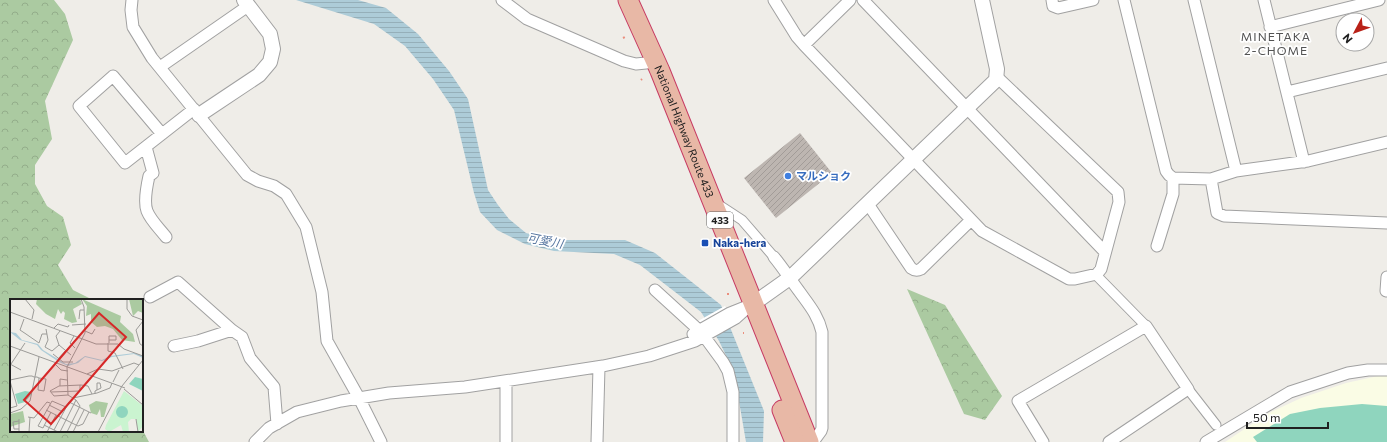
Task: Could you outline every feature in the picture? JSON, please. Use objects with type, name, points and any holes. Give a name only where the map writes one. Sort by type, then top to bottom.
[{"type":"highway","name":"National Highway Route 433","points":[[614,0],[646,71],[691,180],[734,292],[740,312],[795,442]]},
{"type":"highway","name":"National Highway Route 433","points":[[628,0],[646,71],[713,201],[740,312],[809,442]]},
{"type":"street","points":[[132,0],[131,10],[133,27],[152,58],[247,175],[258,181],[274,186],[286,194],[306,227],[322,292],[327,341],[359,398],[381,442]]},
{"type":"street","points":[[502,0],[521,15],[534,22],[624,61],[636,64],[646,71]]},
{"type":"street","points":[[774,0],[797,37],[984,233],[1066,278],[1075,279],[1096,275],[1101,269],[1119,202],[1118,192],[997,77]]},
{"type":"street","points":[[804,44],[850,0]]},
{"type":"street","points":[[863,0],[1105,252]]},
{"type":"street","points":[[255,442],[269,428],[302,410],[391,393],[440,390],[599,367],[634,360],[678,348],[740,312],[790,278],[993,84],[997,77],[997,69],[982,0]]},
{"type":"street","points":[[1052,0],[1053,6],[1058,8],[1093,0]]},
{"type":"street","points":[[1124,0],[1166,171],[1173,178],[1211,179],[1236,171],[1304,162],[1387,142]]},
{"type":"street","points":[[1194,0],[1236,171]]},
{"type":"street","points":[[1264,0],[1304,162]]},
{"type":"street","points":[[1270,26],[1379,0]]},
{"type":"street","points":[[160,67],[246,3],[270,34],[273,49],[270,62],[259,75],[162,134],[126,163],[79,106],[113,76],[162,134]]},
{"type":"street","points":[[1287,92],[1387,68]]},
{"type":"street","points":[[146,147],[153,173],[149,176],[148,180],[146,196],[147,211],[166,237]]},
{"type":"street","points":[[1157,246],[1173,194],[1173,178]]},
{"type":"street","points":[[1211,179],[1217,213],[1224,216],[1387,223]]},
{"type":"street","points":[[713,201],[742,220],[774,257],[815,312],[820,322],[822,332],[822,428],[813,442]]},
{"type":"street","points":[[868,204],[911,268],[918,271],[922,269],[971,220]]},
{"type":"street","points":[[1096,275],[1146,326],[1188,389],[1216,425]]},
{"type":"street","points":[[1386,291],[1387,277]]},
{"type":"street","points":[[150,297],[178,282],[232,330],[242,337],[250,358],[274,387],[277,424]]},
{"type":"street","points":[[655,290],[704,332],[723,362],[731,382],[733,442]]},
{"type":"street","points":[[1043,442],[1018,401],[1146,326]]},
{"type":"street","points":[[174,346],[198,341],[232,330]]},
{"type":"street","points":[[597,442],[599,367]]},
{"type":"street","points":[[1206,442],[1290,392],[1348,373],[1368,370],[1387,370]]},
{"type":"street","points":[[506,381],[506,442]]},
{"type":"street","points":[[1109,442],[1188,389]]},
{"type":"shaded area","points":[[1387,374],[1387,442],[1225,442],[1267,414],[1301,398],[1346,383]]},
{"type":"green space","points":[[0,0],[54,0],[65,14],[73,40],[45,101],[52,139],[35,165],[35,184],[47,206],[63,217],[71,245],[58,265],[73,290],[91,299],[10,299],[10,432],[143,431],[149,442],[0,442]]},
{"type":"green space","points":[[907,289],[945,305],[1002,396],[985,420],[964,414]]},
{"type":"green space","points":[[1362,404],[1387,406],[1387,442],[1257,442],[1253,437],[1290,414],[1320,408]]},
{"type":"water","name":"可愛川","points":[[296,0],[358,0],[386,8],[418,34],[449,71],[468,99],[488,190],[509,219],[526,233],[553,240],[625,240],[655,253],[721,305],[764,411],[763,442],[746,442],[734,372],[719,341],[701,312],[640,265],[614,254],[554,251],[525,244],[497,230],[480,212],[454,110],[433,79],[405,46],[374,24]]},
{"type":"pier","points":[[725,306],[732,317],[705,331],[698,321]]},
{"type":"building","name":"マルショク","points":[[800,133],[832,173],[776,218],[744,178]]},
{"type":"place","name":"マルショク","points":[[788,176]]},
{"type":"place","name":"Naka-hera","points":[[705,243]]},
{"type":"district","name":"MINETAKA 2-CHOME","points":[[1276,44]]}]
